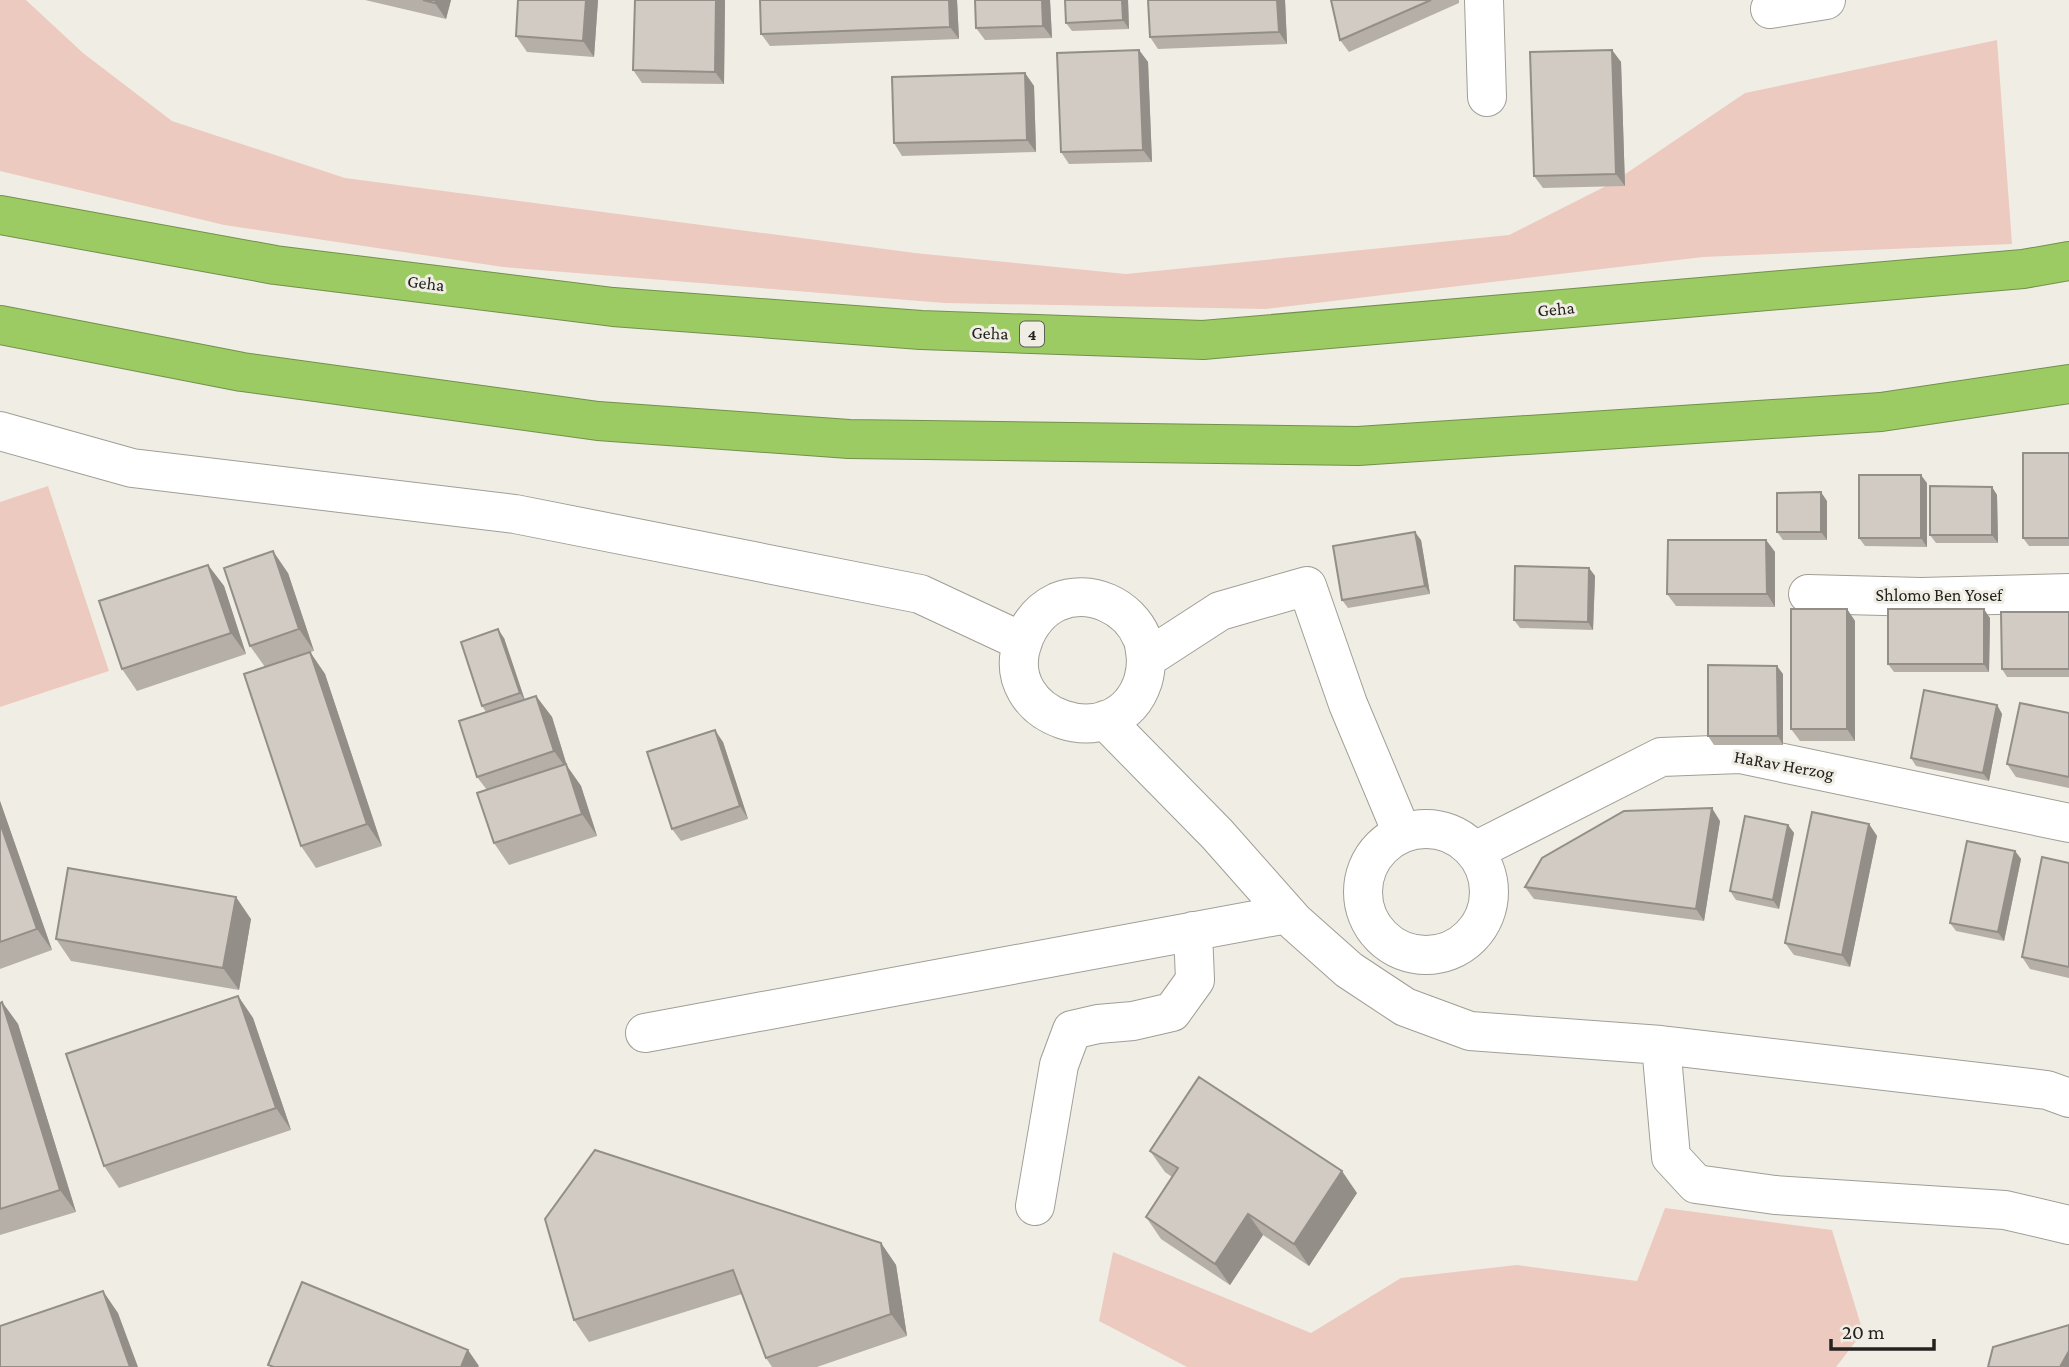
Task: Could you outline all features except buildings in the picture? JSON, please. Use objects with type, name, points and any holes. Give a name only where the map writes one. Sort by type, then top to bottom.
[{"type":"highway","name":"Geha","points":[[0,215],[275,265],[613,307],[921,330],[1203,340],[2023,269],[2069,261]]},
{"type":"highway","points":[[2023,269],[2069,234]]},
{"type":"highway","points":[[0,325],[242,372],[584,419],[849,439],[1358,446],[1881,412],[2069,384]]},
{"type":"street","points":[[1484,0],[1487,97]]},
{"type":"street","points":[[1770,9],[1825,0]]},
{"type":"street","points":[[0,431],[132,468],[515,514],[920,594],[1023,642]]},
{"type":"street","points":[[1146,659],[1220,611],[1307,586],[1348,704],[1402,833]]},
{"type":"street","name":"Shlomo Ben Yosef","points":[[1808,594],[1921,597],[2069,593]]},
{"type":"street","points":[[1078,597],[1098,599],[1116,607],[1131,620],[1142,639],[1146,659],[1143,680],[1134,699],[1119,714],[1105,720],[1078,724],[1058,720],[1040,708],[1027,691],[1020,671],[1020,650],[1027,629],[1041,612],[1058,602],[1078,597]]},
{"type":"street","points":[[1105,720],[1217,834],[1287,914],[1349,970],[1405,1007],[1470,1031],[1661,1045],[2047,1090],[2069,1098]]},
{"type":"street","name":"HaRav Herzog","points":[[1475,851],[1661,757],[1740,754],[2069,822]]},
{"type":"street","points":[[1421,828],[1441,830],[1460,838],[1475,851],[1485,870],[1490,890],[1487,911],[1477,930],[1462,945],[1443,954],[1422,956],[1401,951],[1383,939],[1370,923],[1363,902],[1363,881],[1371,860],[1385,844],[1402,833],[1421,828]]},
{"type":"street","points":[[645,1033],[1287,914]]},
{"type":"street","points":[[1035,1206],[1059,1065],[1072,1030],[1172,1012],[1195,980],[1194,931]]},
{"type":"street","points":[[1661,1045],[1671,1157],[1696,1184],[1775,1195],[2005,1210],[2069,1225]]},
{"type":"shaded area","points":[[0,0],[26,0],[83,53],[172,121],[345,178],[915,253],[1126,274],[1509,235],[1612,183],[1745,93],[1997,40],[2012,244],[1703,257],[1265,309],[944,303],[503,267],[224,225],[0,171]]},
{"type":"shaded area","points":[[48,486],[109,671],[0,707],[0,502]]},
{"type":"shaded area","points":[[1665,1208],[1832,1230],[1863,1332],[1836,1367],[1187,1367],[1099,1321],[1113,1252],[1311,1333],[1401,1278],[1517,1265],[1637,1281]]}]
